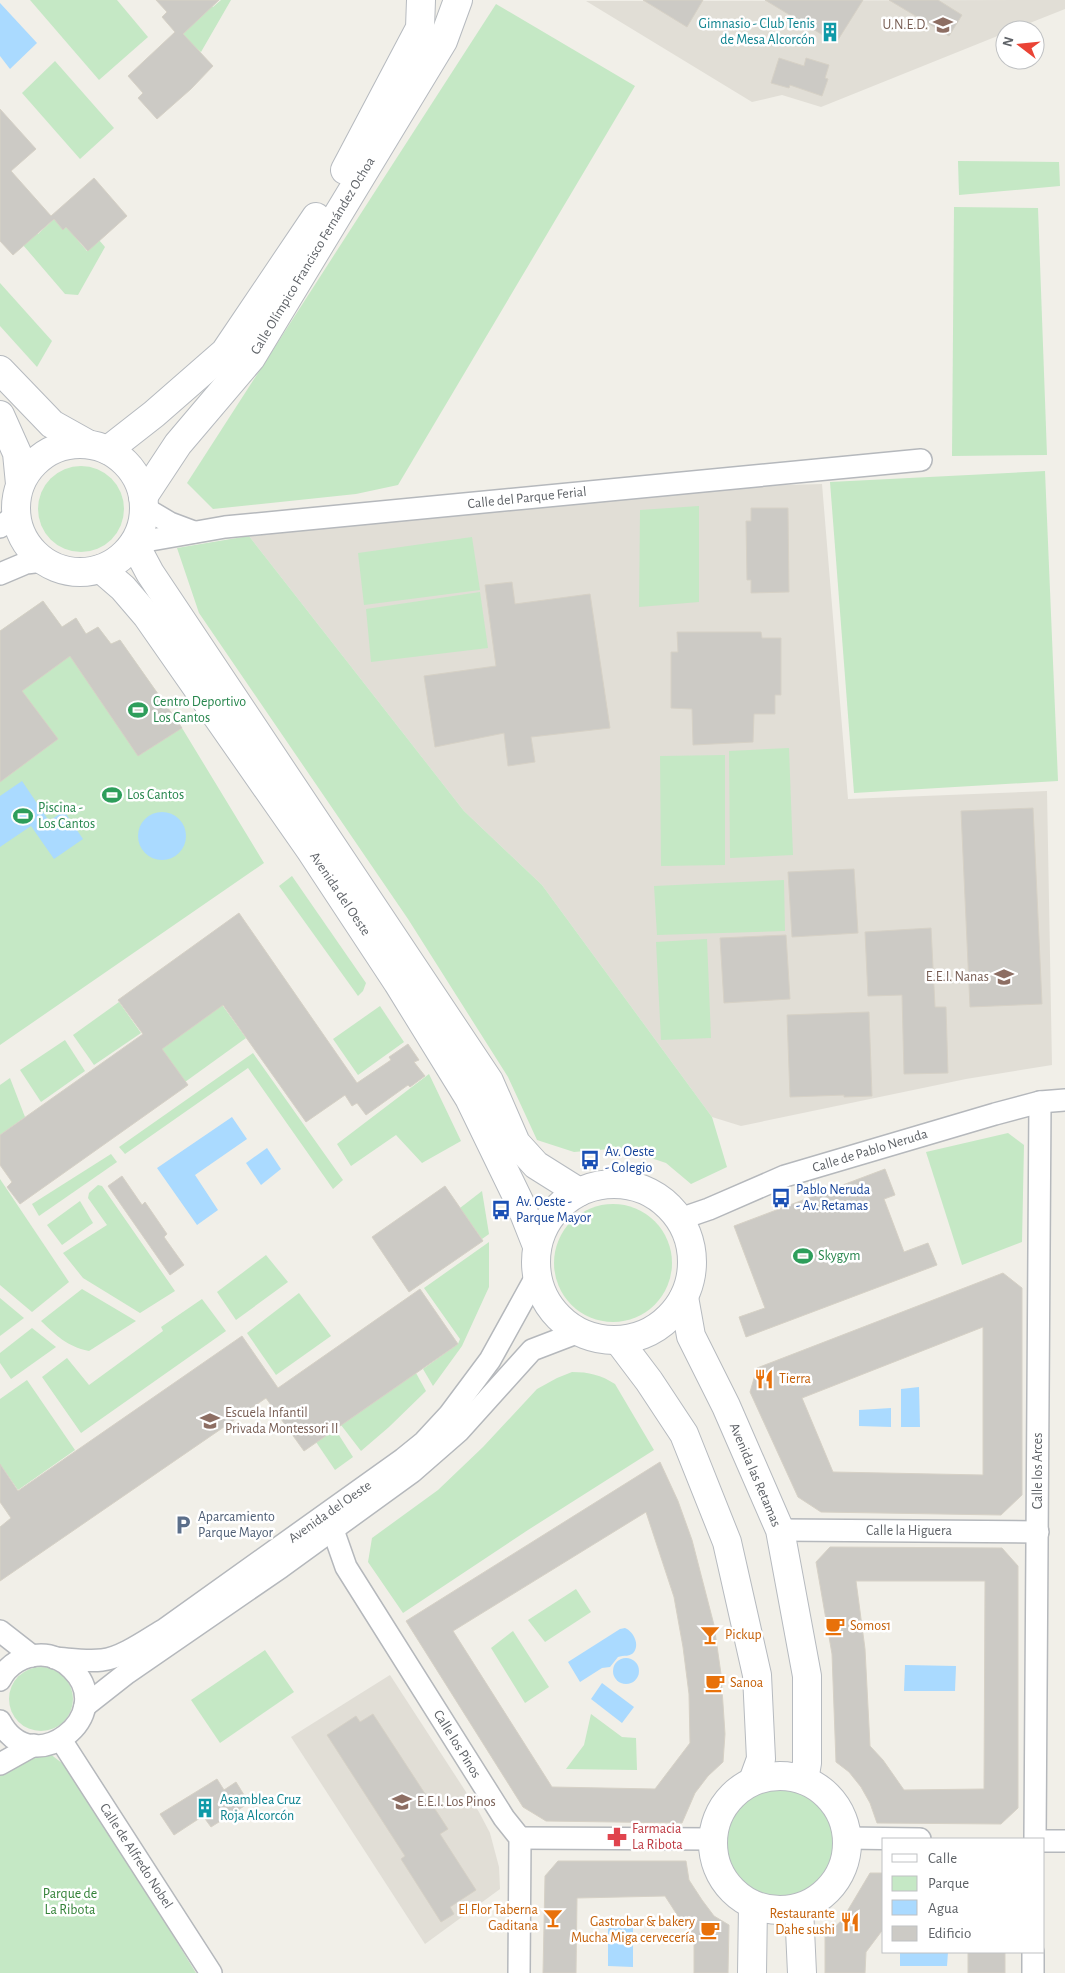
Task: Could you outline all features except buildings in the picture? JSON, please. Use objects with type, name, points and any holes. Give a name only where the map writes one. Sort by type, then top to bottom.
[{"type":"street","name":"Calle Olímpico Francisco Fernández Ochoa","points":[[97,447],[154,414],[225,352],[332,193],[420,28],[421,0]]},
{"type":"street","name":"Calle Olímpico Francisco Fernández Ochoa","points":[[143,502],[178,444],[251,358],[443,41],[458,0]]},
{"type":"street","points":[[0,370],[52,424],[97,447],[125,462],[137,478],[143,502],[142,524],[134,543],[119,559],[101,569],[81,572],[61,570],[43,561],[8,521],[20,484],[35,461],[59,447],[97,447]]},
{"type":"street","points":[[0,415],[17,453],[20,484]]},
{"type":"street","name":"Calle del Parque Ferial","points":[[134,543],[235,526],[921,460]]},
{"type":"street","points":[[143,502],[170,523],[194,532]]},
{"type":"street","name":"Avenida del Oeste","points":[[134,543],[150,574],[489,1081],[516,1143],[536,1165],[579,1192]]},
{"type":"street","points":[[0,574],[26,563],[43,561]]},
{"type":"street","name":"Avenida del Oeste","points":[[101,569],[123,588],[147,616],[311,851],[398,983],[469,1098],[517,1196],[538,1246]]},
{"type":"street","name":"Calle de Pablo Neruda","points":[[680,1219],[710,1209],[785,1176],[1040,1102],[1065,1100]]},
{"type":"street","name":"Calle los Arces","points":[[1035,1838],[1040,1102]]},
{"type":"street","points":[[622,1184],[638,1188],[645,1190],[664,1202],[680,1219],[690,1244],[692,1271],[684,1297],[672,1314],[657,1328],[638,1337],[618,1340],[591,1337],[579,1332],[559,1318],[545,1298],[537,1275],[538,1246],[546,1224],[560,1206],[579,1192],[598,1185],[622,1184]]},
{"type":"street","name":"Avenida del Oeste","points":[[32,1656],[44,1655],[84,1661],[104,1660],[135,1646],[165,1629],[404,1459],[449,1416],[477,1379],[490,1360],[537,1275]]},
{"type":"street","name":"Avenida las Retamas","points":[[684,1297],[690,1336],[726,1406],[780,1530],[807,1676],[807,1763],[804,1780]]},
{"type":"street","name":"Avenida del Oeste","points":[[85,1706],[127,1673],[334,1530],[412,1472],[459,1431],[532,1350],[579,1332]]},
{"type":"street","points":[[618,1340],[649,1381],[684,1434],[727,1542],[757,1675],[761,1759],[753,1781]]},
{"type":"street","name":"Calle los Pinos","points":[[334,1530],[346,1567],[504,1818],[520,1838]]},
{"type":"street","name":"Calle la Higuera","points":[[780,1530],[1038,1532]]},
{"type":"street","points":[[0,1631],[32,1656]]},
{"type":"street","points":[[3,1666],[32,1656]]},
{"type":"street","points":[[0,1721],[11,1735],[22,1742],[34,1745],[48,1744],[61,1740],[73,1730],[81,1718],[85,1706],[84,1691],[74,1671],[65,1663],[55,1658]]},
{"type":"street","name":"Calle de Alfredo Nobel","points":[[61,1740],[211,1973]]},
{"type":"street","points":[[0,1764],[34,1745]]},
{"type":"street","points":[[778,1775],[804,1780],[826,1793],[841,1814],[847,1838],[845,1861],[836,1881],[820,1898],[799,1908],[776,1910],[753,1905],[739,1897],[727,1885],[719,1871],[714,1855],[713,1839],[716,1821],[725,1804],[738,1791],[753,1781],[778,1775]]},
{"type":"street","points":[[519,1973],[520,1838],[713,1839]]},
{"type":"street","points":[[847,1838],[882,1838]]},
{"type":"street","points":[[1045,1841],[1065,1841]]},
{"type":"street","points":[[752,1973],[753,1905]]},
{"type":"street","points":[[799,1908],[802,1973]]},
{"type":"street","points":[[1033,1953],[1033,1973]]},
{"type":"shaded area","points":[[1065,0],[1065,9],[1037,20],[995,20],[995,37],[821,107],[782,95],[752,102],[586,1]]},
{"type":"shaded area","points":[[822,484],[848,799],[1047,791],[1052,1065],[966,1079],[741,1126],[712,1117],[542,885],[464,811],[249,536],[681,488]]},
{"type":"shaded area","name":"E.E.I. Los Pinos","points":[[390,1675],[479,1812],[490,1833],[499,1867],[500,1889],[425,1944],[291,1737]]},
{"type":"green space","points":[[30,0],[117,0],[148,37],[99,80]]},
{"type":"green space","points":[[221,0],[231,0],[201,52],[196,48],[192,51],[179,37],[209,4],[213,7]]},
{"type":"green space","points":[[496,4],[635,86],[398,485],[356,494],[213,509],[187,483]]},
{"type":"green space","points":[[55,61],[114,128],[80,159],[22,93]]},
{"type":"green space","points":[[958,161],[1059,162],[1060,186],[959,195]]},
{"type":"green space","points":[[954,207],[1038,208],[1047,455],[952,456]]},
{"type":"green space","points":[[54,219],[63,229],[71,222],[75,237],[87,251],[99,240],[105,247],[78,295],[65,294],[23,245],[32,228],[38,234]]},
{"type":"green space","points":[[0,283],[52,341],[37,367],[0,326]]},
{"type":"green space","points":[[81,466],[98,469],[112,478],[121,492],[124,509],[121,526],[112,540],[98,549],[81,552],[64,549],[50,540],[41,526],[38,509],[41,492],[50,478],[64,469]]},
{"type":"green space","points":[[1045,471],[1058,781],[854,793],[830,482]]},
{"type":"green space","points":[[699,506],[699,602],[639,607],[640,510]]},
{"type":"green space","points":[[249,536],[464,811],[542,885],[712,1117],[727,1167],[691,1184],[666,1163],[621,1148],[574,1152],[537,1140],[508,1077],[408,919],[199,613],[177,548]]},
{"type":"green space","points":[[472,537],[480,590],[364,605],[358,553]]},
{"type":"green space","points":[[480,592],[488,648],[371,662],[366,609]]},
{"type":"green space","name":"Los Cantos","points":[[43,601],[62,627],[76,618],[86,634],[98,627],[111,644],[120,640],[182,728],[264,863],[0,1045],[0,631]]},
{"type":"green space","points":[[789,748],[793,855],[730,858],[729,751]]},
{"type":"green space","points":[[725,755],[725,865],[661,866],[660,756]]},
{"type":"green space","points":[[292,876],[366,983],[363,991],[358,996],[279,886]]},
{"type":"green space","points":[[784,880],[785,931],[657,935],[654,886]]},
{"type":"green space","points":[[707,939],[711,1038],[661,1040],[656,942]]},
{"type":"green space","points":[[119,1002],[141,1033],[94,1065],[73,1035]]},
{"type":"green space","points":[[220,1002],[246,1038],[185,1082],[157,1052]]},
{"type":"green space","points":[[380,1006],[404,1042],[358,1075],[333,1039]]},
{"type":"green space","points":[[65,1040],[85,1071],[41,1102],[20,1070]]},
{"type":"green space","points":[[253,1053],[343,1180],[333,1189],[248,1068],[125,1154],[119,1147]]},
{"type":"green space","points":[[429,1074],[461,1141],[422,1163],[396,1135],[351,1166],[337,1144]]},
{"type":"green space","points":[[10,1078],[25,1117],[0,1135],[0,1085]]},
{"type":"green space","points":[[1008,1133],[1024,1145],[1022,1242],[962,1265],[926,1152]]},
{"type":"green space","points":[[111,1154],[117,1162],[39,1216],[32,1204]]},
{"type":"green space","points":[[0,1179],[69,1282],[32,1312],[0,1285]]},
{"type":"green space","points":[[98,1185],[102,1186],[175,1291],[140,1313],[83,1278],[63,1253],[107,1225],[88,1198],[89,1193]]},
{"type":"green space","points":[[482,1191],[489,1234],[482,1239],[460,1208]]},
{"type":"green space","points":[[80,1201],[93,1223],[62,1245],[47,1225]]},
{"type":"green space","points":[[613,1204],[635,1209],[646,1214],[662,1230],[667,1241],[672,1263],[667,1285],[662,1296],[646,1312],[635,1317],[613,1322],[591,1317],[580,1312],[564,1296],[559,1285],[554,1263],[559,1241],[564,1230],[580,1214],[591,1209]]},
{"type":"green space","points":[[489,1242],[489,1287],[462,1346],[433,1386],[423,1369],[458,1344],[460,1339],[424,1288]]},
{"type":"green space","points":[[266,1255],[288,1282],[236,1320],[217,1292]]},
{"type":"green space","points":[[82,1289],[136,1321],[89,1351],[68,1343],[57,1336],[41,1321]]},
{"type":"green space","points":[[299,1293],[331,1336],[276,1375],[247,1333]]},
{"type":"green space","points":[[0,1298],[24,1318],[0,1336]]},
{"type":"green space","points":[[202,1299],[226,1331],[81,1433],[42,1377],[67,1358],[89,1385],[163,1331],[161,1327]]},
{"type":"green space","points":[[32,1328],[56,1347],[11,1379],[0,1363],[0,1353]]},
{"type":"green space","points":[[572,1372],[595,1375],[615,1384],[654,1450],[528,1530],[403,1613],[368,1562],[372,1538],[438,1490],[483,1447],[537,1389]]},
{"type":"green space","points":[[416,1373],[426,1391],[361,1451],[341,1425]]},
{"type":"green space","points":[[27,1380],[75,1450],[18,1490],[0,1464],[0,1399]]},
{"type":"green space","points":[[335,1429],[353,1457],[335,1470],[316,1442]]},
{"type":"green space","points":[[576,1589],[591,1612],[545,1642],[528,1620]]},
{"type":"green space","points":[[513,1631],[549,1687],[525,1703],[491,1648]]},
{"type":"green space","points":[[265,1650],[294,1692],[220,1743],[191,1700]]},
{"type":"green space","points":[[35,1667],[47,1667],[64,1676],[71,1687],[73,1699],[71,1711],[64,1722],[47,1731],[35,1731],[23,1726],[14,1717],[9,1705],[9,1693],[14,1681],[23,1672]]},
{"type":"green space","points":[[591,1714],[622,1737],[636,1738],[637,1770],[566,1769],[584,1745]]},
{"type":"green space","name":"Parque de La Ribota","points":[[49,1753],[72,1771],[196,1973],[0,1973],[0,1768],[27,1755]]},
{"type":"green space","points":[[781,1788],[802,1792],[820,1804],[832,1822],[836,1843],[832,1864],[820,1882],[802,1894],[781,1898],[760,1894],[742,1882],[730,1864],[726,1843],[730,1822],[742,1804],[760,1792]]},
{"type":"water","points":[[0,3],[37,43],[10,69],[0,56]]},
{"type":"water","name":"Piscina - Los Cantos","points":[[22,781],[49,821],[64,811],[83,839],[54,859],[31,826],[0,847],[0,796]]},
{"type":"water","points":[[162,812],[171,814],[179,819],[184,827],[186,836],[184,845],[179,853],[171,858],[162,860],[153,858],[145,853],[140,845],[138,836],[140,827],[145,819],[153,814]]},
{"type":"water","points":[[232,1117],[247,1139],[195,1175],[218,1210],[197,1225],[157,1168]]},
{"type":"water","points":[[267,1148],[281,1169],[261,1185],[246,1163]]},
{"type":"water","points":[[919,1387],[920,1427],[901,1427],[901,1389]]},
{"type":"water","points":[[891,1408],[891,1427],[859,1426],[859,1410]]},
{"type":"water","points":[[625,1628],[635,1638],[636,1649],[633,1654],[618,1657],[610,1667],[602,1668],[580,1682],[568,1662],[620,1629]]},
{"type":"water","points":[[626,1658],[635,1662],[639,1671],[635,1680],[626,1684],[617,1680],[613,1671],[617,1662]]},
{"type":"water","points":[[905,1665],[956,1666],[955,1691],[904,1691]]},
{"type":"water","points":[[602,1683],[634,1707],[622,1723],[591,1699]]},
{"type":"water","points":[[608,1917],[633,1917],[633,1967],[608,1966]]},
{"type":"water","points":[[900,1953],[948,1953],[947,1966],[900,1966]]},
{"type":"place","name":"U.N.E.D.","points":[[943,25]]},
{"type":"place","name":"Gimnasio - Club Tenis de Mesa Alcorcón","points":[[830,32]]},
{"type":"place","name":"Centro Deportivo Los Cantos","points":[[138,710]]},
{"type":"place","name":"Los Cantos","points":[[112,795]]},
{"type":"place","name":"Piscina - Los Cantos","points":[[23,816]]},
{"type":"place","name":"E.E.I. Nanas","points":[[1004,977]]},
{"type":"place","name":"Av. Oeste - Colegio","points":[[590,1160]]},
{"type":"place","name":"Pablo Neruda - Av. Retamas","points":[[781,1198]]},
{"type":"place","name":"Av. Oeste - Parque Mayor","points":[[501,1210]]},
{"type":"place","name":"Skygym","points":[[803,1256]]},
{"type":"place","name":"Tierra","points":[[764,1379]]},
{"type":"place","name":"Escuela Infantil Privada Montessori II","points":[[210,1421]]},
{"type":"place","name":"Aparcamiento Parque Mayor","points":[[183,1525]]},
{"type":"place","name":"Somos1","points":[[835,1626]]},
{"type":"place","name":"Pickup","points":[[710,1635]]},
{"type":"place","name":"Sanoa","points":[[715,1683]]},
{"type":"place","name":"E.E.I. Los Pinos","points":[[402,1802]]},
{"type":"place","name":"Asamblea Cruz Roja Alcorcón","points":[[205,1808]]},
{"type":"place","name":"Farmacia La Ribota","points":[[617,1837]]},
{"type":"place","name":"El Flor Taberna Gaditana","points":[[553,1918]]},
{"type":"place","name":"Restaurante Dahe sushi","points":[[850,1922]]},
{"type":"place","name":"Gastrobar & bakery Mucha Miga cervecería","points":[[710,1930]]}]
